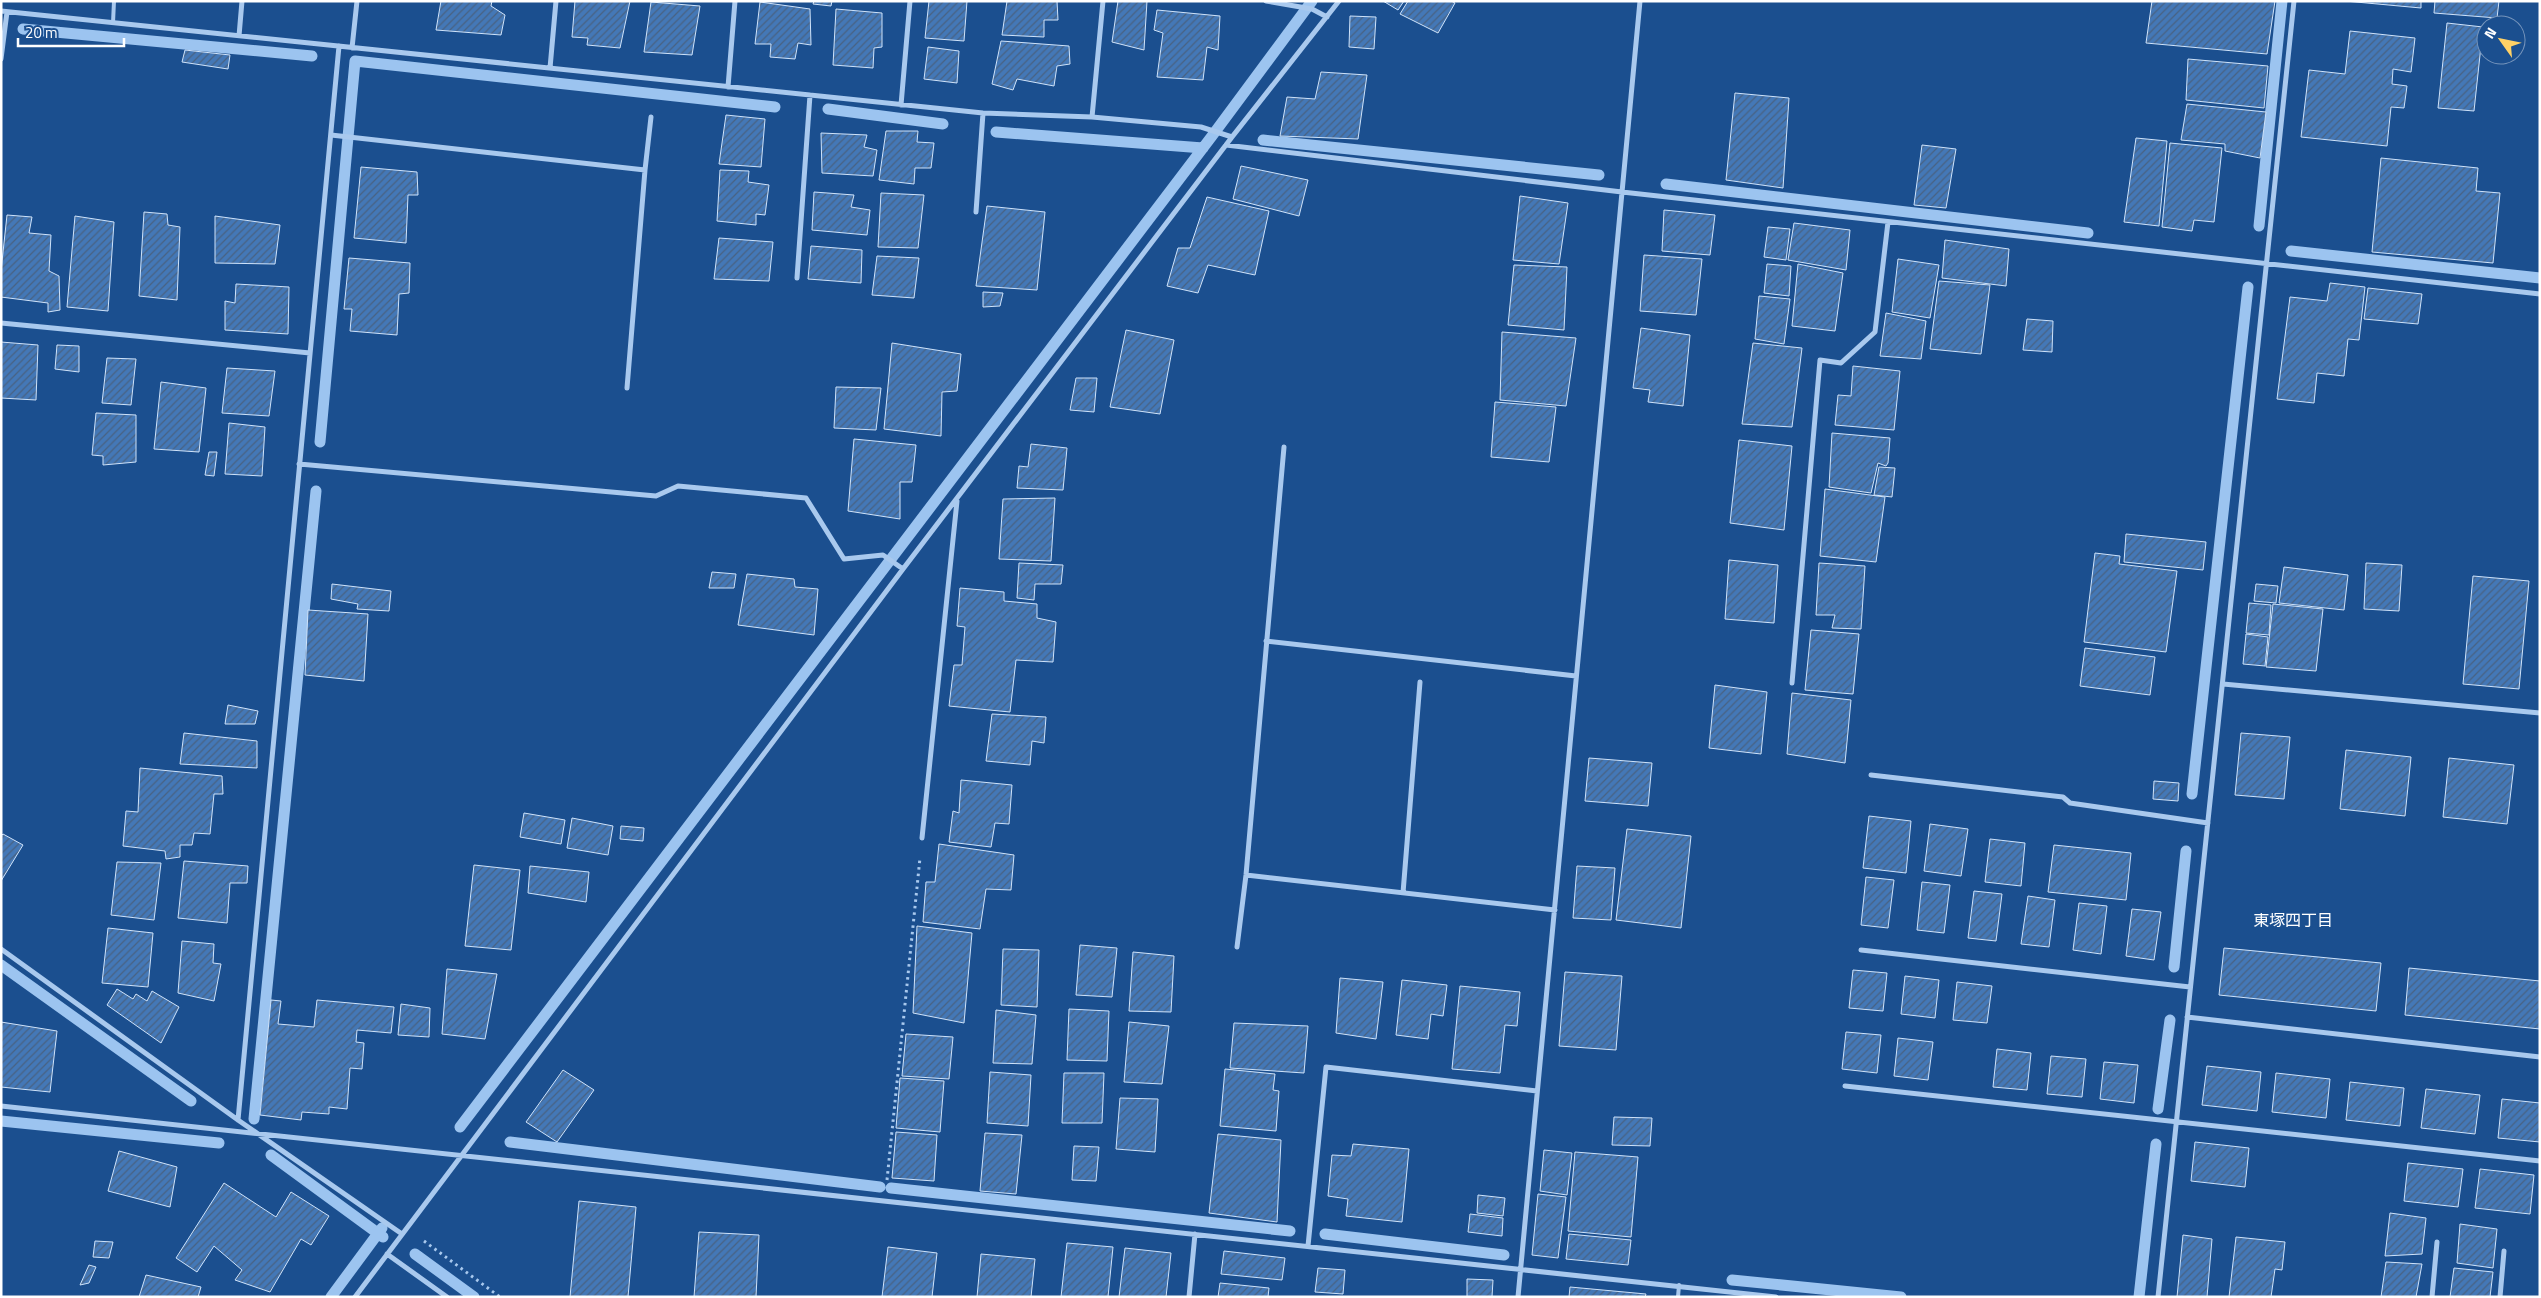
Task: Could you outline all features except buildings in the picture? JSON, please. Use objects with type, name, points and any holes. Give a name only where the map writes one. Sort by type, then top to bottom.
[{"type":"street","points":[[239,36],[242,1]]},
{"type":"street","points":[[352,48],[357,1]]},
{"type":"street","points":[[550,68],[556,1]]},
{"type":"street","points":[[728,87],[735,1]]},
{"type":"street","points":[[901,105],[910,1]]},
{"type":"street","points":[[1092,117],[1103,1]]},
{"type":"street","points":[[1266,1],[1312,9],[1327,17]]},
{"type":"street","points":[[355,1297],[1232,137],[1339,1]]},
{"type":"street","points":[[1518,1297],[1640,1]]},
{"type":"street","points":[[2158,1297],[2174,1123],[2268,264],[2294,1]]},
{"type":"street","points":[[1,59],[4,12],[984,113],[1092,117],[1200,127],[1232,137]]},
{"type":"street","points":[[238,1120],[339,46]]},
{"type":"street","points":[[797,278],[810,95]]},
{"type":"street","points":[[976,212],[984,113]]},
{"type":"street","points":[[627,388],[651,117]]},
{"type":"street","points":[[330,135],[645,170]]},
{"type":"street","points":[[1226,145],[1622,192],[2540,294]]},
{"type":"street","points":[[1792,683],[1820,360],[1841,363],[1875,332],[1888,222]]},
{"type":"street","points":[[1,322],[310,353]]},
{"type":"street","points":[[1237,947],[1246,875],[1284,447]]},
{"type":"street","points":[[299,464],[656,496],[678,486],[806,498],[844,559],[883,554],[904,569]]},
{"type":"street","points":[[922,838],[957,501]]},
{"type":"street","points":[[1266,640],[1576,676]]},
{"type":"street","points":[[1403,892],[1420,682]]},
{"type":"street","points":[[2223,684],[2540,713]]},
{"type":"street","points":[[1871,775],[2063,797],[2070,803],[2208,823]]},
{"type":"street","points":[[1246,875],[1554,910]]},
{"type":"street","points":[[1,949],[257,1134],[402,1234]]},
{"type":"street","points":[[1861,950],[2190,987]]},
{"type":"street","points":[[2187,1017],[2540,1057]]},
{"type":"street","points":[[1308,1246],[1326,1067],[1537,1091]]},
{"type":"street","points":[[1845,1086],[2540,1162]]},
{"type":"street","points":[[1,1106],[1679,1285],[1776,1297]]},
{"type":"street","points":[[1189,1297],[1195,1234]]},
{"type":"street","points":[[2432,1297],[2437,1242]]},
{"type":"street","points":[[2500,1297],[2504,1252]]},
{"type":"street","points":[[387,1254],[447,1297]]},
{"type":"lane","points":[[113,23],[114,1]]},
{"type":"lane","points":[[1678,1297],[1679,1285]]},
{"type":"path","points":[[885,1201],[922,838]]},
{"type":"path","points":[[406,1229],[500,1297]]},
{"type":"waterway","points":[[460,1127],[1212,136],[1312,1]]},
{"type":"waterway","points":[[2259,226],[2282,1]]},
{"type":"waterway","points":[[23,29],[312,56]]},
{"type":"waterway","points":[[320,442],[355,61],[775,107]]},
{"type":"waterway","points":[[828,109],[943,124]]},
{"type":"waterway","points":[[996,132],[1203,148]]},
{"type":"waterway","points":[[1263,140],[1599,175]]},
{"type":"waterway","points":[[1666,184],[2088,233]]},
{"type":"waterway","points":[[2291,251],[2540,278]]},
{"type":"waterway","points":[[2192,794],[2248,287]]},
{"type":"waterway","points":[[254,1119],[316,491]]},
{"type":"waterway","points":[[2174,967],[2186,851]]},
{"type":"waterway","points":[[1,965],[191,1101]]},
{"type":"waterway","points":[[2158,1109],[2170,1020]]},
{"type":"waterway","points":[[1,1121],[219,1143]]},
{"type":"waterway","points":[[510,1142],[880,1187]]},
{"type":"waterway","points":[[2139,1297],[2156,1144]]},
{"type":"waterway","points":[[271,1155],[383,1237]]},
{"type":"waterway","points":[[891,1188],[1290,1231]]},
{"type":"waterway","points":[[331,1297],[382,1228]]},
{"type":"waterway","points":[[1325,1234],[1504,1255]]},
{"type":"waterway","points":[[415,1254],[474,1297]]},
{"type":"waterway","points":[[1732,1280],[1901,1297]]},
{"type":"district","name":"東塚四丁目","points":[[2293,920]]}]
